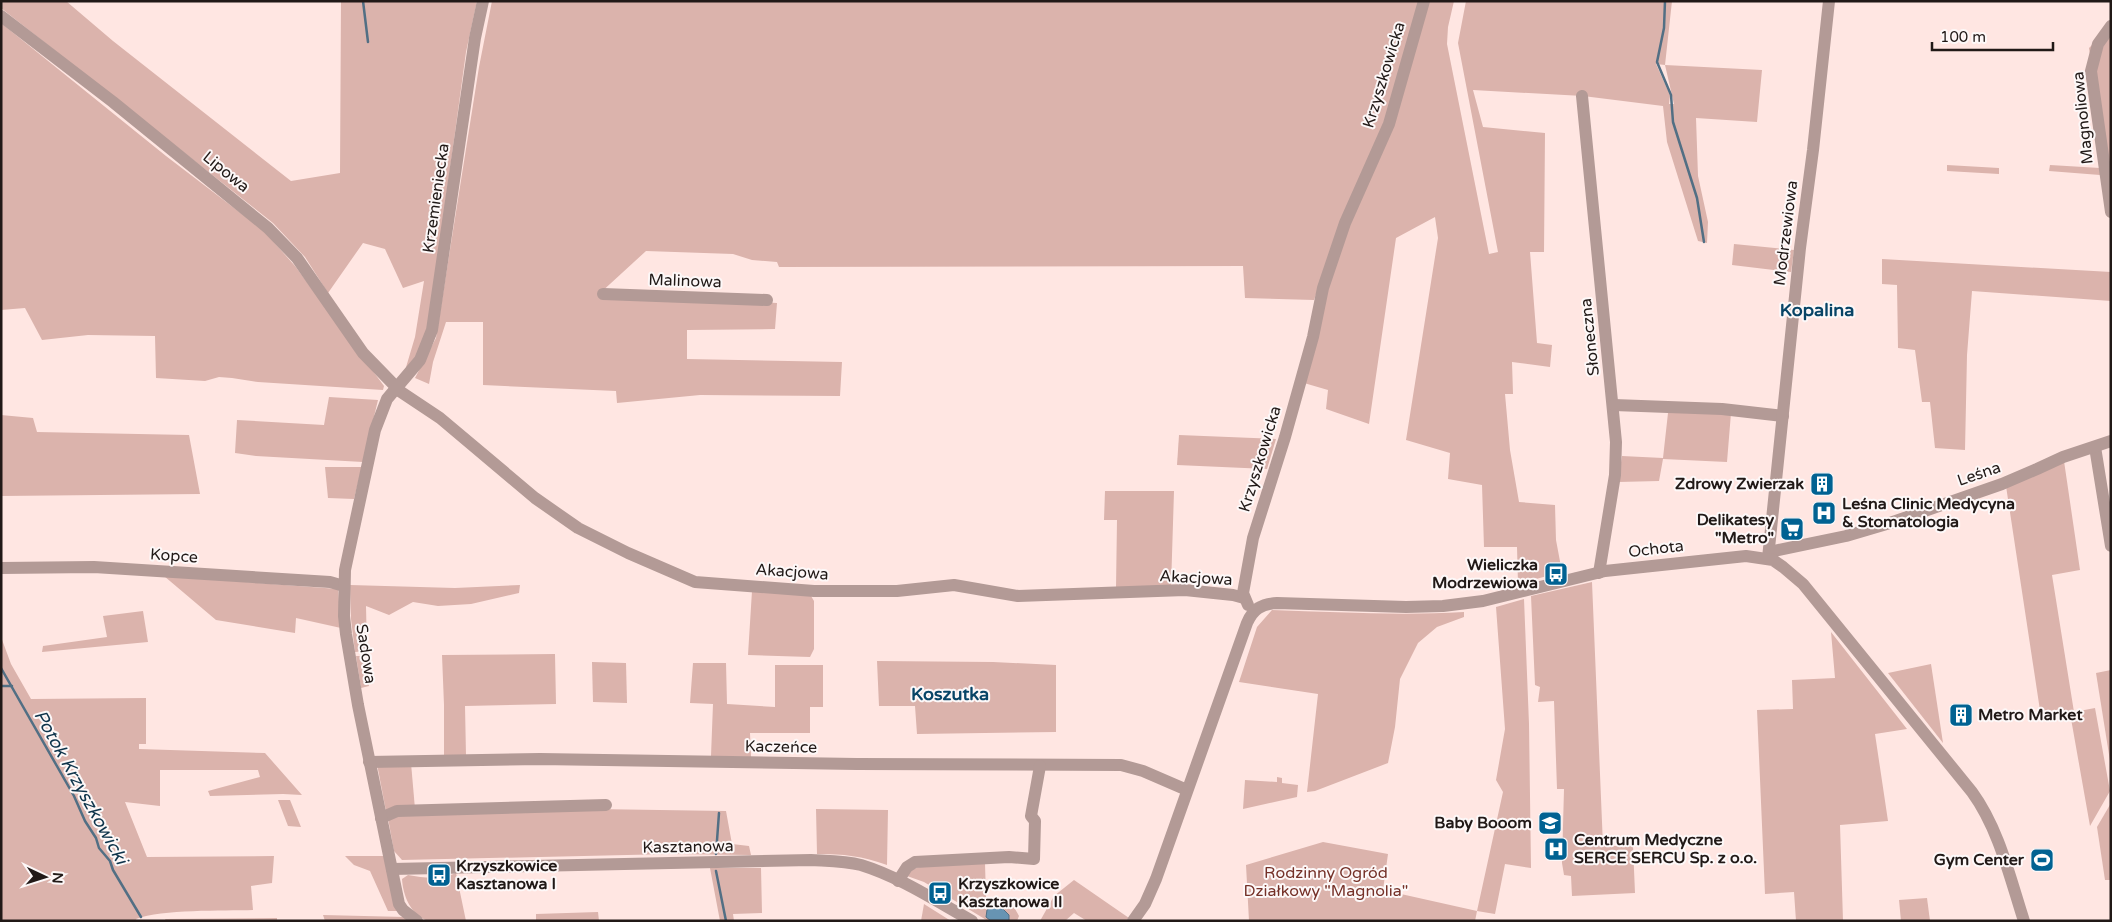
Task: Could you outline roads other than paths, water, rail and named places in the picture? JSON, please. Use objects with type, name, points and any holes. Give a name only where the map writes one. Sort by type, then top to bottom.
[{"type":"street","name":"Krzemieniecka","points":[[397,388],[420,360],[429,341],[434,324],[474,45],[483,1]]},
{"type":"street","name":"Krzyszkowicka","points":[[1244,598],[1244,584],[1253,538],[1288,429],[1313,337],[1323,288],[1345,223],[1389,124],[1424,1]]},
{"type":"street","name":"Modrzewiowa","points":[[1768,555],[1828,1]]},
{"type":"street","name":"Lipowa","points":[[1,16],[120,108],[268,228],[297,258],[364,353],[397,388]]},
{"type":"street","name":"Magnoliowa","points":[[2111,26],[2098,44],[2092,71],[2111,212]]},
{"type":"street","name":"Słoneczna","points":[[1582,96],[1596,255],[1614,405],[1616,458],[1599,573]]},
{"type":"street","name":"Malinowa","points":[[603,294],[767,300]]},
{"type":"street","name":"Sadowa","points":[[397,388],[382,409],[374,436],[348,558],[344,586],[346,634],[369,762],[399,904],[403,910],[417,921]]},
{"type":"street","name":"Akacjowa","points":[[397,388],[440,418],[535,498],[578,528],[628,553],[695,582],[814,591],[897,591],[954,585],[1018,596],[1186,590],[1244,598]]},
{"type":"street","points":[[1614,405],[1722,410],[1782,416]]},
{"type":"street","name":"Leśna","points":[[1768,555],[1890,523],[2002,484],[2063,456],[2111,441]]},
{"type":"street","points":[[2095,447],[2111,546]]},
{"type":"street","points":[[1768,555],[1803,584],[1983,807],[2024,921]]},
{"type":"street","name":"Ochota","points":[[1253,611],[1262,605],[1277,602],[1406,607],[1467,604],[1599,573],[1736,556],[1768,555]]},
{"type":"street","name":"Kopce","points":[[1,568],[94,567],[328,582],[344,586]]},
{"type":"street","points":[[1133,921],[1145,904],[1154,883],[1247,623],[1253,611],[1244,598]]},
{"type":"street","name":"Kaczeńce","points":[[369,762],[547,759],[1040,766],[1121,765],[1143,771],[1187,790]]},
{"type":"street","points":[[898,880],[907,867],[915,862],[1003,857],[1034,859],[1035,821],[1031,816],[1040,766]]},
{"type":"street","points":[[381,818],[397,811],[606,805]]},
{"type":"street","name":"Kasztanowa","points":[[392,869],[811,860],[859,864],[898,880],[972,921]]},
{"type":"water","points":[[991,907],[1003,909],[1009,915],[1009,921],[991,921],[986,917],[987,910]]},
{"type":"waterway","points":[[363,1],[368,42]]},
{"type":"waterway","points":[[1665,1],[1664,28],[1657,62],[1671,95],[1673,122],[1697,198],[1704,242]]},
{"type":"waterway","name":"Potok Krzyszkowicki","points":[[1,668],[74,796],[85,821],[96,838],[99,848],[110,861],[113,870],[141,917]]},
{"type":"waterway","points":[[1,686],[12,686]]},
{"type":"waterway","points":[[716,854],[719,813]]},
{"type":"waterway","points":[[716,871],[726,921]]},
{"type":"place","name":"Zdrowy Zwierzak","points":[[1822,484]]},
{"type":"place","name":"Leśna Clinic Medycyna & Stomatologia","points":[[1824,513]]},
{"type":"place","name":"Delikatesy \"Metro\"","points":[[1792,529]]},
{"type":"place","name":"Wieliczka Modrzewiowa","points":[[1556,574]]},
{"type":"place","name":"Metro Market","points":[[1961,715]]},
{"type":"place","name":"Baby Booom","points":[[1550,823]]},
{"type":"place","name":"Centrum Medyczne SERCE SERCU Sp. z o.o.","points":[[1556,849]]},
{"type":"place","name":"Gym Center","points":[[2042,860]]},
{"type":"place","name":"Krzyszkowice Kasztanowa I","points":[[439,875]]},
{"type":"place","name":"Krzyszkowice Kasztanowa II","points":[[940,893]]},
{"type":"district","name":"Kopalina","points":[[1817,310]]},
{"type":"district","name":"Koszutka","points":[[950,694]]},
{"type":"park label","name":"Rodzinny Ogród Działkowy \"Magnolia\"","points":[[1326,882]]}]
